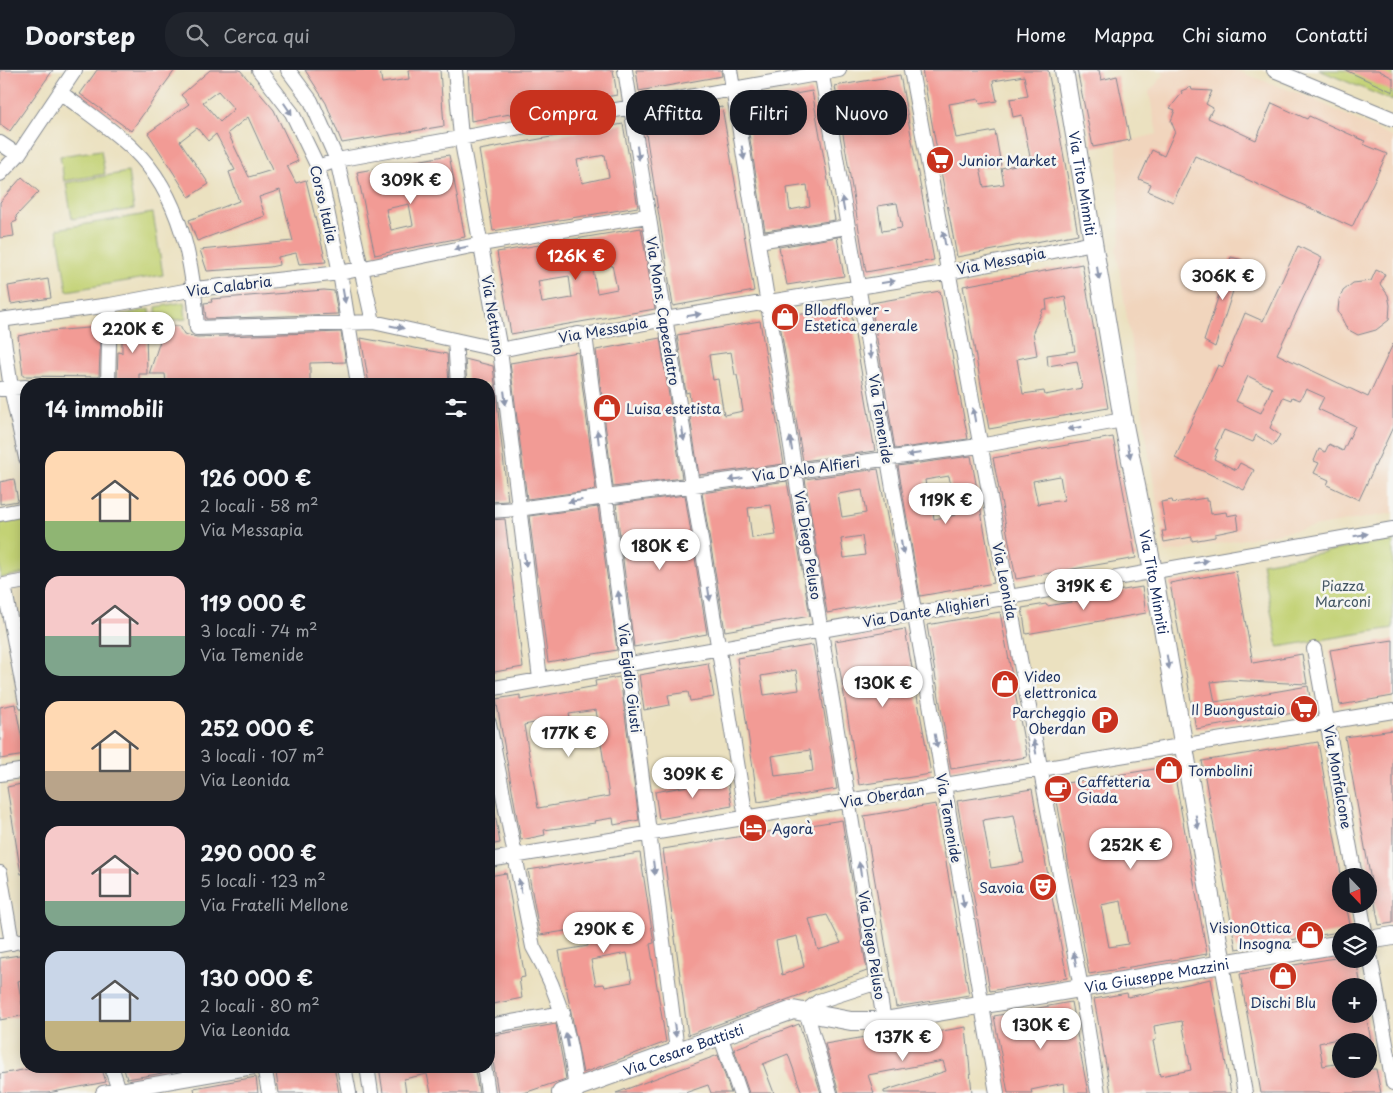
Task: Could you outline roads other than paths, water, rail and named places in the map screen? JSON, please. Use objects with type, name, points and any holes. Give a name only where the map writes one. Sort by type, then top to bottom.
[{"type":"main road","name":"Via Tito Minniti","points":[[1064,70],[1123,420],[1153,571],[1222,964]]},
{"type":"main road","points":[[1377,939],[1393,936]]},
{"type":"main road","name":"Via Giuseppe Mazzini","points":[[806,1010],[851,1021],[884,1021],[1332,946]]},
{"type":"main road","name":"Via Cesare Battisti","points":[[571,1091],[720,1035],[793,1010],[806,1010]]},
{"type":"street","points":[[0,174],[18,155],[75,70]]},
{"type":"street","name":"Corso Italia","points":[[259,70],[292,113],[318,167],[340,273],[357,378]]},
{"type":"street","name":"Corso Italia","points":[[288,70],[311,101],[337,160],[374,322]]},
{"type":"street","name":"Via Nettuno","points":[[455,70],[460,137],[482,244],[500,350],[540,680]]},
{"type":"street","name":"Via Mons. Capecelatro","points":[[625,70],[628,90]]},
{"type":"street","name":"Via Diego Peluso","points":[[730,70],[884,1021]]},
{"type":"street","points":[[720,91],[839,70]]},
{"type":"street","name":"Via Leonida","points":[[911,70],[950,272],[1098,1093]]},
{"type":"street","points":[[1274,70],[1393,119]]},
{"type":"street","name":"Via Temenide","points":[[821,72],[859,286],[980,1005],[997,1093]]},
{"type":"street","points":[[61,93],[134,150],[153,173],[179,224],[195,289]]},
{"type":"street","points":[[318,167],[337,160],[626,109]]},
{"type":"street","name":"Via Mons. Capecelatro","points":[[635,135],[746,818]]},
{"type":"street","points":[[0,143],[18,155]]},
{"type":"street","name":"Via Calabria","points":[[1,320],[110,305],[195,289],[340,273],[482,244],[647,216]]},
{"type":"street","points":[[758,241],[847,227]]},
{"type":"street","name":"Via Messapia","points":[[195,289],[197,328],[374,322],[500,350],[578,334],[585,335],[665,319],[950,272],[1093,243]]},
{"type":"street","points":[[108,378],[110,305]]},
{"type":"street","points":[[1,320],[6,388],[20,437]]},
{"type":"street","name":"Via Egidio Giusti","points":[[585,335],[677,1050]]},
{"type":"street","points":[[456,340],[458,378]]},
{"type":"street","points":[[6,388],[20,387]]},
{"type":"street","name":"Via D'Alo Alfieri","points":[[495,511],[980,446],[1123,420]]},
{"type":"street","points":[[0,514],[20,510]]},
{"type":"street","name":"Via Dante Alighieri","points":[[495,687],[1393,529]]},
{"type":"street","points":[[20,582],[4,585],[20,671]]},
{"type":"street","name":"Via Monfalcone","points":[[1314,649],[1354,868]]},
{"type":"street","name":"Via Oberdan","points":[[495,859],[1393,712]]},
{"type":"street","points":[[495,755],[533,947],[545,968],[563,1013],[571,1091]]},
{"type":"street","points":[[0,774],[20,771]]},
{"type":"street","points":[[0,873],[13,942]]},
{"type":"street","name":"Via Tito Minniti","points":[[1222,964],[1245,1093]]},
{"type":"street","points":[[1372,968],[1393,1084]]},
{"type":"street","points":[[830,1093],[806,1010],[819,1001],[878,982]]},
{"type":"street","points":[[495,1025],[563,1013]]},
{"type":"street","points":[[720,1035],[740,1093]]},
{"type":"street","points":[[113,1073],[119,1092]]},
{"type":"street","points":[[103,1093],[119,1092],[221,1073]]},
{"type":"street","points":[[265,1073],[269,1093]]},
{"type":"street","points":[[345,1073],[349,1093]]},
{"type":"street","points":[[368,1073],[371,1093]]},
{"type":"street","points":[[485,1073],[488,1093]]},
{"type":"place","name":"Junior Market","points":[[940,160]]},
{"type":"place","name":"Bllodflower - Estetica generale","points":[[785,317]]},
{"type":"place","name":"Luisa estetista","points":[[607,408]]},
{"type":"place","name":"Video elettronica","points":[[1005,684]]},
{"type":"place","name":"Il Buongustaio","points":[[1304,709]]},
{"type":"place","name":"Parcheggio Oberdan","points":[[1105,720]]},
{"type":"place","name":"Tombolini","points":[[1169,770]]},
{"type":"place","name":"Caffetteria Giada","points":[[1058,789]]},
{"type":"place","name":"Agorà","points":[[753,828]]},
{"type":"place","name":"Savoia","points":[[1043,887]]},
{"type":"place","name":"VisionOttica Insogna","points":[[1310,935]]},
{"type":"place","name":"Dischi Blu","points":[[1283,976]]},
{"type":"park label","name":"Piazza Marconi","points":[[1343,594]]}]
